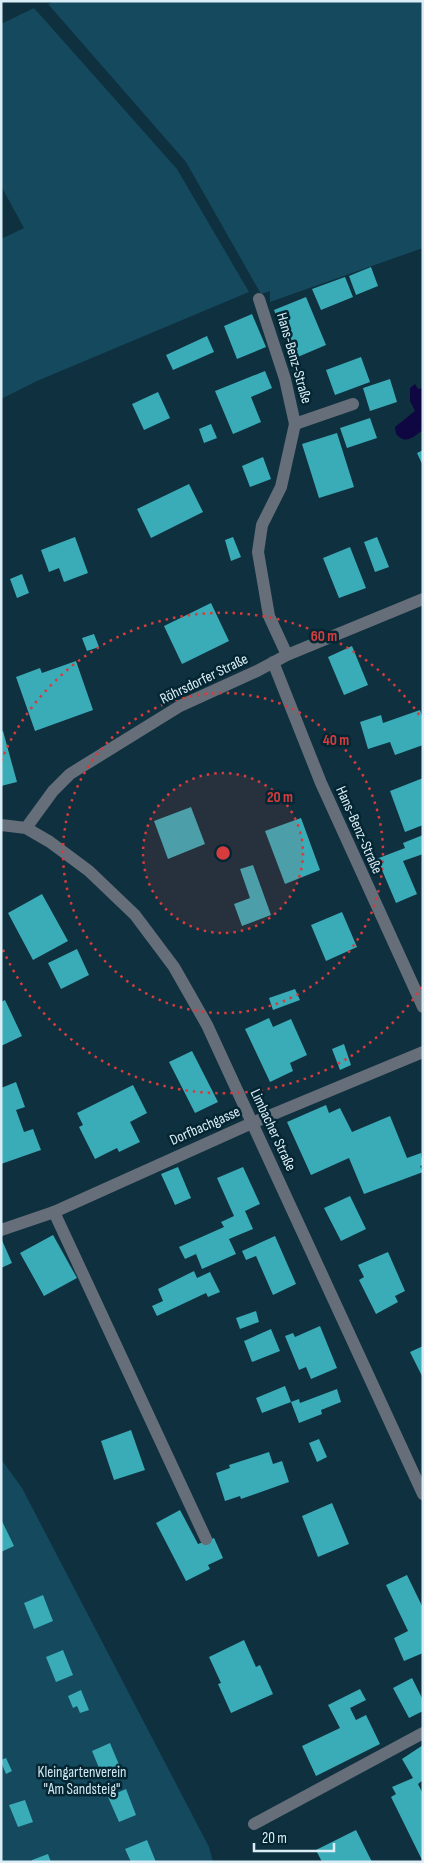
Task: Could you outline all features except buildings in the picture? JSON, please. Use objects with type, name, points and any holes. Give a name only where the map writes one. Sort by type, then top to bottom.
[{"type":"street","name":"Hans-Benz-Straße","points":[[259,299],[286,379],[295,424],[281,487],[262,525],[258,552],[269,616],[287,655]]},
{"type":"street","points":[[295,424],[352,404]]},
{"type":"street","name":"Röhrsdorfer Straße","points":[[26,828],[53,791],[70,774],[180,706],[287,655],[423,599]]},
{"type":"street","name":"Hans-Benz-Straße","points":[[273,662],[321,784],[423,1007]]},
{"type":"street","points":[[1,825],[26,828]]},
{"type":"street","name":"Limbacher Straße","points":[[26,828],[50,842],[89,870],[134,915],[174,967],[207,1025],[423,1494]]},
{"type":"street","name":"Dorfbachgasse","points":[[1,1230],[54,1212],[252,1123],[423,1052]]},
{"type":"street","points":[[54,1212],[206,1539]]},
{"type":"street","points":[[254,1824],[423,1733]]},
{"type":"green space","points":[[55,1],[423,1],[423,248],[270,302],[270,291],[261,294],[186,162],[48,4]]},
{"type":"green space","points":[[34,8],[177,169],[249,292],[37,381],[1,399],[1,239],[24,228],[1,186],[1,24]]},
{"type":"green space","name":"Kleingartenverein \"Am Sandsteig\"","points":[[1,1459],[22,1488],[209,1847],[213,1862],[1,1862]]},
{"type":"shaded area","points":[[415,384],[418,389],[423,388],[423,430],[410,439],[403,439],[396,434],[395,427],[415,411],[410,401],[410,388]]}]
